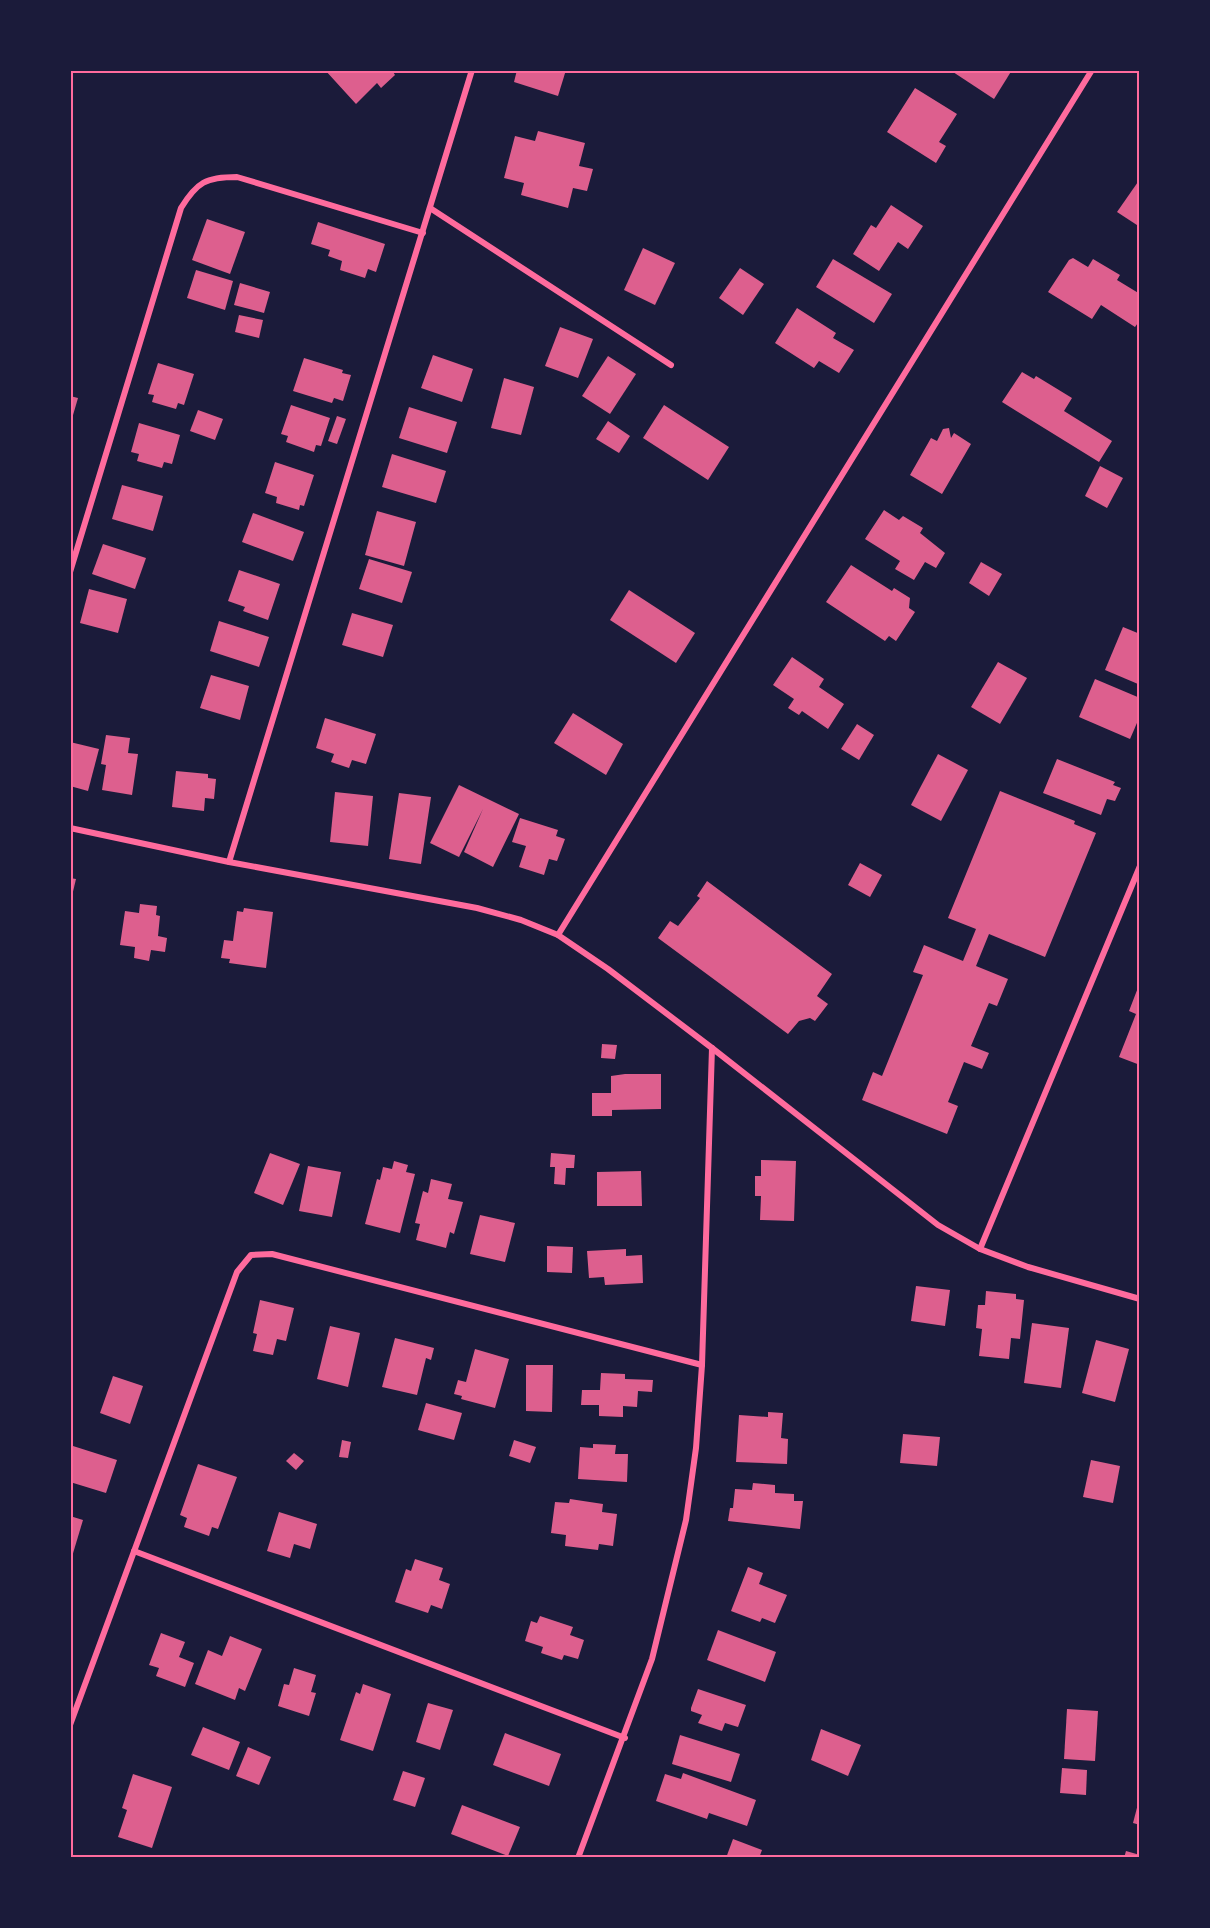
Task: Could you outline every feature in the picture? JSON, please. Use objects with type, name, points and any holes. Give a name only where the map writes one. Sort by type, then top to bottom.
[{"type":"street","points":[[229,862],[472,70]]},
{"type":"street","points":[[558,935],[1092,70]]},
{"type":"street","points":[[70,572],[181,208],[194,188],[215,177],[237,177],[423,232]]},
{"type":"street","points":[[430,208],[671,365]]},
{"type":"street","points":[[70,828],[229,862],[477,908],[521,920],[558,935],[608,969],[712,1048],[938,1225],[980,1249],[1028,1267],[1140,1299]]},
{"type":"street","points":[[980,1249],[1140,866]]},
{"type":"street","points":[[578,1857],[625,1738],[652,1659],[684,1530],[696,1448],[702,1365],[712,1048]]},
{"type":"street","points":[[70,1725],[237,1272],[251,1255],[272,1254],[702,1365]]},
{"type":"street","points":[[134,1551],[625,1738]]},
{"type":"building","points":[[325,70],[392,70],[395,75],[381,88],[377,83],[356,104]]},
{"type":"building","points":[[517,70],[566,70],[558,96],[514,82]]},
{"type":"building","points":[[950,70],[1012,70],[994,99]]},
{"type":"building","points":[[915,88],[957,114],[939,142],[946,146],[936,163],[887,132]]},
{"type":"building","points":[[538,131],[585,143],[579,166],[593,169],[587,191],[573,188],[568,208],[521,195],[524,183],[504,178],[515,136],[535,141]]},
{"type":"building","points":[[1140,179],[1140,227],[1117,212]]},
{"type":"building","points":[[891,205],[923,226],[908,249],[898,242],[879,271],[853,254],[871,225],[876,228]]},
{"type":"building","points":[[207,219],[245,232],[230,274],[192,260]]},
{"type":"building","points":[[318,222],[385,244],[376,272],[368,269],[365,278],[340,270],[342,261],[328,256],[330,250],[311,244]]},
{"type":"building","points":[[643,248],[675,263],[655,305],[624,290]]},
{"type":"building","points":[[1073,258],[1088,267],[1093,259],[1120,275],[1117,280],[1140,294],[1140,320],[1135,327],[1101,305],[1092,319],[1048,292],[1069,260]]},
{"type":"building","points":[[833,259],[892,294],[874,323],[816,287]]},
{"type":"building","points":[[740,268],[764,284],[743,315],[719,298]]},
{"type":"building","points":[[196,270],[233,281],[225,310],[187,298]]},
{"type":"building","points":[[240,283],[270,292],[264,313],[234,305]]},
{"type":"building","points":[[797,308],[836,333],[833,338],[854,350],[839,373],[819,361],[814,368],[775,343]]},
{"type":"building","points":[[239,315],[263,320],[259,338],[235,332]]},
{"type":"building","points":[[560,327],[593,339],[578,378],[545,366]]},
{"type":"building","points":[[433,355],[473,369],[462,402],[421,388]]},
{"type":"building","points":[[608,356],[636,374],[610,414],[582,396]]},
{"type":"building","points":[[304,358],[343,370],[342,373],[351,375],[343,401],[334,398],[332,403],[293,391]]},
{"type":"building","points":[[158,363],[194,374],[184,405],[178,403],[176,409],[152,402],[154,395],[148,394]]},
{"type":"building","points":[[1022,372],[1034,379],[1036,376],[1072,398],[1064,411],[1112,441],[1099,462],[1002,402]]},
{"type":"building","points":[[504,378],[534,387],[521,435],[491,428]]},
{"type":"building","points":[[70,396],[78,398],[71,422],[70,422]]},
{"type":"building","points":[[291,405],[330,418],[321,446],[316,445],[314,452],[286,442],[288,436],[281,434]]},
{"type":"building","points":[[664,405],[729,447],[708,480],[643,438]]},
{"type":"building","points":[[409,407],[457,422],[447,453],[399,438]]},
{"type":"building","points":[[198,410],[223,419],[215,440],[190,431]]},
{"type":"building","points":[[337,416],[346,419],[337,444],[328,441]]},
{"type":"building","points":[[608,421],[630,436],[619,453],[596,439]]},
{"type":"building","points":[[139,423],[180,435],[172,464],[164,462],[162,468],[137,461],[139,454],[131,452]]},
{"type":"building","points":[[949,428],[951,438],[954,433],[971,444],[942,494],[910,475],[931,438],[937,441],[943,429]]},
{"type":"building","points":[[392,454],[446,471],[436,503],[382,487]]},
{"type":"building","points":[[275,462],[314,475],[304,506],[300,505],[299,510],[276,503],[277,497],[265,493]]},
{"type":"building","points":[[1100,466],[1123,478],[1107,508],[1085,496]]},
{"type":"building","points":[[122,485],[163,496],[153,531],[112,519]]},
{"type":"building","points":[[884,510],[899,520],[903,516],[923,528],[920,533],[945,553],[936,568],[925,562],[914,580],[895,569],[900,561],[865,539]]},
{"type":"building","points":[[377,511],[416,522],[404,566],[365,555]]},
{"type":"building","points":[[253,513],[304,532],[293,561],[242,542]]},
{"type":"building","points":[[103,544],[146,558],[135,589],[92,574]]},
{"type":"building","points":[[369,559],[412,572],[402,603],[359,589]]},
{"type":"building","points":[[981,562],[1002,574],[989,596],[969,583]]},
{"type":"building","points":[[851,565],[892,591],[894,588],[910,598],[909,608],[915,612],[896,641],[889,636],[885,641],[826,602]]},
{"type":"building","points":[[239,570],[280,584],[268,620],[243,611],[245,607],[228,601]]},
{"type":"building","points":[[89,589],[127,599],[118,633],[80,623]]},
{"type":"building","points":[[629,590],[695,633],[676,663],[610,620]]},
{"type":"building","points":[[352,613],[393,625],[383,657],[342,645]]},
{"type":"building","points":[[219,621],[269,637],[259,667],[210,651]]},
{"type":"building","points":[[1123,627],[1140,634],[1138,684],[1105,670]]},
{"type":"building","points":[[792,657],[824,679],[819,687],[844,704],[828,729],[802,711],[799,715],[788,708],[794,699],[773,685]]},
{"type":"building","points":[[998,662],[1027,678],[1000,724],[971,707]]},
{"type":"building","points":[[211,675],[249,686],[240,720],[200,708]]},
{"type":"building","points":[[1095,679],[1140,698],[1140,716],[1130,739],[1079,717]]},
{"type":"building","points":[[573,713],[623,744],[606,775],[554,743]]},
{"type":"building","points":[[325,718],[376,734],[366,764],[352,760],[349,768],[331,762],[334,754],[316,748]]},
{"type":"building","points":[[857,724],[874,735],[859,760],[841,749]]},
{"type":"building","points":[[106,735],[130,738],[128,753],[138,754],[132,795],[102,790],[106,765],[101,764]]},
{"type":"building","points":[[70,742],[99,749],[88,791],[70,786]]},
{"type":"building","points":[[938,754],[968,770],[941,821],[911,805]]},
{"type":"building","points":[[1057,759],[1115,782],[1113,785],[1121,788],[1115,801],[1107,799],[1101,815],[1043,793]]},
{"type":"building","points":[[176,771],[208,774],[208,778],[216,779],[214,799],[205,798],[204,811],[172,807]]},
{"type":"building","points":[[459,785],[519,814],[493,867],[464,852],[483,809],[459,857],[430,843]]},
{"type":"building","points":[[1000,791],[1075,821],[1074,824],[1096,833],[1045,957],[989,934],[976,966],[1008,979],[997,1006],[989,1003],[971,1046],[989,1053],[982,1069],[964,1062],[948,1102],[958,1106],[947,1134],[862,1100],[873,1072],[882,1076],[923,975],[913,972],[924,945],[963,961],[976,929],[948,918]]},
{"type":"building","points":[[335,792],[373,796],[368,846],[330,842]]},
{"type":"building","points":[[399,793],[431,797],[421,864],[389,859]]},
{"type":"building","points":[[520,818],[558,830],[556,836],[565,839],[557,861],[549,859],[544,875],[519,867],[526,846],[512,842]]},
{"type":"building","points":[[860,863],[882,875],[870,897],[848,885]]},
{"type":"building","points":[[70,878],[76,879],[71,900],[70,900]]},
{"type":"building","points":[[707,881],[832,974],[817,996],[828,1004],[815,1021],[810,1018],[799,1021],[788,1034],[658,938],[670,921],[678,926],[700,898],[697,896]]},
{"type":"building","points":[[140,904],[157,906],[156,915],[160,916],[158,936],[167,938],[165,952],[151,950],[149,961],[134,958],[135,947],[120,945],[125,911],[139,913]]},
{"type":"building","points":[[244,908],[273,912],[266,968],[229,963],[230,959],[221,958],[224,940],[233,941],[237,911],[243,912]]},
{"type":"building","points":[[1139,985],[1140,1065],[1119,1057],[1136,1014],[1129,1011]]},
{"type":"building","points":[[602,1044],[617,1045],[615,1059],[601,1058]]},
{"type":"building","points":[[661,1074],[661,1109],[612,1110],[612,1116],[592,1116],[592,1093],[611,1093],[611,1076]]},
{"type":"building","points":[[270,1153],[300,1164],[283,1205],[254,1193]]},
{"type":"building","points":[[551,1153],[575,1155],[574,1168],[566,1168],[565,1185],[554,1184],[555,1167],[550,1167]]},
{"type":"building","points":[[761,1160],[796,1161],[794,1221],[760,1220],[761,1196],[755,1196],[755,1176],[761,1176]]},
{"type":"building","points":[[394,1161],[408,1165],[406,1172],[415,1174],[400,1233],[365,1224],[377,1179],[380,1180],[383,1167],[392,1169]]},
{"type":"building","points":[[308,1166],[341,1172],[332,1217],[299,1211]]},
{"type":"building","points":[[641,1171],[642,1206],[597,1206],[597,1172]]},
{"type":"building","points":[[431,1179],[452,1184],[448,1199],[463,1202],[454,1234],[450,1232],[446,1248],[416,1240],[420,1224],[415,1223],[423,1191],[428,1193]]},
{"type":"building","points":[[480,1215],[515,1223],[505,1262],[470,1254]]},
{"type":"building","points":[[547,1246],[573,1247],[572,1273],[547,1272]]},
{"type":"building","points":[[626,1249],[626,1256],[642,1255],[643,1283],[605,1285],[604,1277],[589,1278],[587,1251]]},
{"type":"building","points":[[916,1286],[950,1290],[945,1326],[911,1321]]},
{"type":"building","points":[[986,1291],[1016,1294],[1016,1299],[1024,1300],[1020,1339],[1011,1338],[1009,1359],[979,1356],[982,1329],[976,1328],[978,1305],[985,1305]]},
{"type":"building","points":[[260,1300],[294,1308],[286,1341],[277,1339],[273,1355],[253,1351],[257,1334],[253,1333]]},
{"type":"building","points":[[1032,1323],[1069,1328],[1061,1388],[1024,1383]]},
{"type":"building","points":[[330,1326],[360,1333],[348,1387],[317,1379]]},
{"type":"building","points":[[395,1338],[434,1348],[431,1360],[426,1358],[417,1395],[382,1387]]},
{"type":"building","points":[[1096,1340],[1129,1349],[1115,1402],[1082,1393]]},
{"type":"building","points":[[475,1349],[509,1359],[495,1408],[461,1399],[462,1396],[454,1394],[458,1380],[466,1382]]},
{"type":"building","points":[[526,1365],[553,1365],[552,1412],[526,1411]]},
{"type":"building","points":[[601,1373],[625,1374],[625,1379],[653,1380],[652,1392],[638,1391],[637,1407],[623,1406],[623,1417],[599,1416],[599,1405],[581,1405],[582,1390],[600,1390]]},
{"type":"building","points":[[113,1376],[143,1386],[130,1424],[100,1413]]},
{"type":"building","points":[[426,1403],[462,1413],[454,1440],[418,1430]]},
{"type":"building","points":[[768,1412],[783,1413],[781,1438],[788,1439],[787,1464],[736,1462],[739,1415],[768,1417]]},
{"type":"building","points":[[903,1434],[940,1437],[937,1466],[900,1463]]},
{"type":"building","points":[[342,1440],[351,1442],[348,1458],[339,1457]]},
{"type":"building","points":[[514,1440],[536,1447],[530,1463],[509,1456]]},
{"type":"building","points":[[593,1444],[616,1445],[615,1454],[628,1454],[627,1482],[578,1479],[580,1447],[593,1448]]},
{"type":"building","points":[[73,1446],[117,1460],[106,1493],[70,1482]]},
{"type":"building","points":[[294,1453],[304,1461],[296,1470],[286,1461]]},
{"type":"building","points":[[1091,1460],[1120,1466],[1113,1503],[1083,1497]]},
{"type":"building","points":[[198,1464],[237,1477],[218,1529],[212,1527],[209,1536],[184,1527],[187,1518],[180,1515]]},
{"type":"building","points":[[753,1483],[775,1485],[775,1493],[794,1494],[794,1501],[803,1501],[800,1529],[728,1521],[730,1508],[733,1508],[735,1489],[752,1490]]},
{"type":"building","points":[[570,1499],[603,1504],[602,1512],[617,1514],[613,1546],[599,1544],[598,1550],[565,1546],[566,1535],[551,1533],[555,1502],[569,1503]]},
{"type":"building","points":[[279,1512],[317,1524],[310,1549],[294,1544],[290,1558],[267,1551]]},
{"type":"building","points":[[70,1516],[83,1520],[71,1560],[70,1560]]},
{"type":"building","points":[[415,1559],[443,1568],[439,1580],[450,1584],[442,1609],[431,1605],[428,1613],[395,1602],[406,1569],[411,1571]]},
{"type":"building","points":[[748,1567],[763,1573],[759,1584],[787,1595],[775,1623],[762,1618],[760,1622],[731,1611]]},
{"type":"building","points":[[540,1616],[573,1627],[570,1635],[584,1640],[578,1659],[564,1655],[562,1660],[541,1653],[543,1647],[525,1641],[531,1621],[537,1623]]},
{"type":"building","points":[[718,1630],[776,1652],[765,1682],[707,1660]]},
{"type":"building","points":[[161,1633],[185,1642],[179,1657],[194,1663],[185,1687],[156,1676],[159,1668],[149,1665]]},
{"type":"building","points":[[230,1636],[262,1649],[245,1691],[239,1688],[235,1700],[195,1684],[208,1650],[222,1656]]},
{"type":"building","points":[[294,1668],[316,1675],[311,1692],[316,1693],[309,1716],[278,1706],[284,1684],[289,1685]]},
{"type":"building","points":[[363,1684],[391,1694],[373,1751],[340,1740],[356,1692],[360,1694]]},
{"type":"building","points":[[698,1689],[746,1705],[738,1727],[725,1723],[722,1731],[698,1723],[702,1715],[691,1711],[691,1708]]},
{"type":"building","points":[[428,1703],[453,1710],[440,1750],[416,1742]]},
{"type":"building","points":[[1067,1709],[1098,1711],[1095,1761],[1064,1759]]},
{"type":"building","points":[[203,1727],[240,1742],[229,1770],[191,1755]]},
{"type":"building","points":[[821,1729],[861,1745],[848,1776],[811,1760]]},
{"type":"building","points":[[505,1733],[561,1754],[549,1786],[493,1765]]},
{"type":"building","points":[[680,1735],[740,1754],[731,1782],[672,1764]]},
{"type":"building","points":[[248,1747],[271,1757],[259,1785],[236,1776]]},
{"type":"building","points":[[1062,1768],[1087,1770],[1086,1795],[1060,1793]]},
{"type":"building","points":[[403,1771],[425,1778],[415,1807],[393,1800]]},
{"type":"building","points":[[683,1773],[756,1800],[747,1826],[709,1813],[707,1819],[656,1801],[665,1774],[681,1779]]},
{"type":"building","points":[[133,1774],[172,1787],[152,1848],[118,1837],[127,1810],[122,1808]]},
{"type":"building","points":[[1140,1800],[1140,1825],[1133,1823]]},
{"type":"building","points":[[462,1805],[520,1827],[508,1856],[451,1834]]},
{"type":"building","points":[[733,1839],[762,1850],[759,1858],[726,1858]]},
{"type":"building","points":[[1126,1851],[1140,1855],[1140,1858],[1124,1858]]}]
